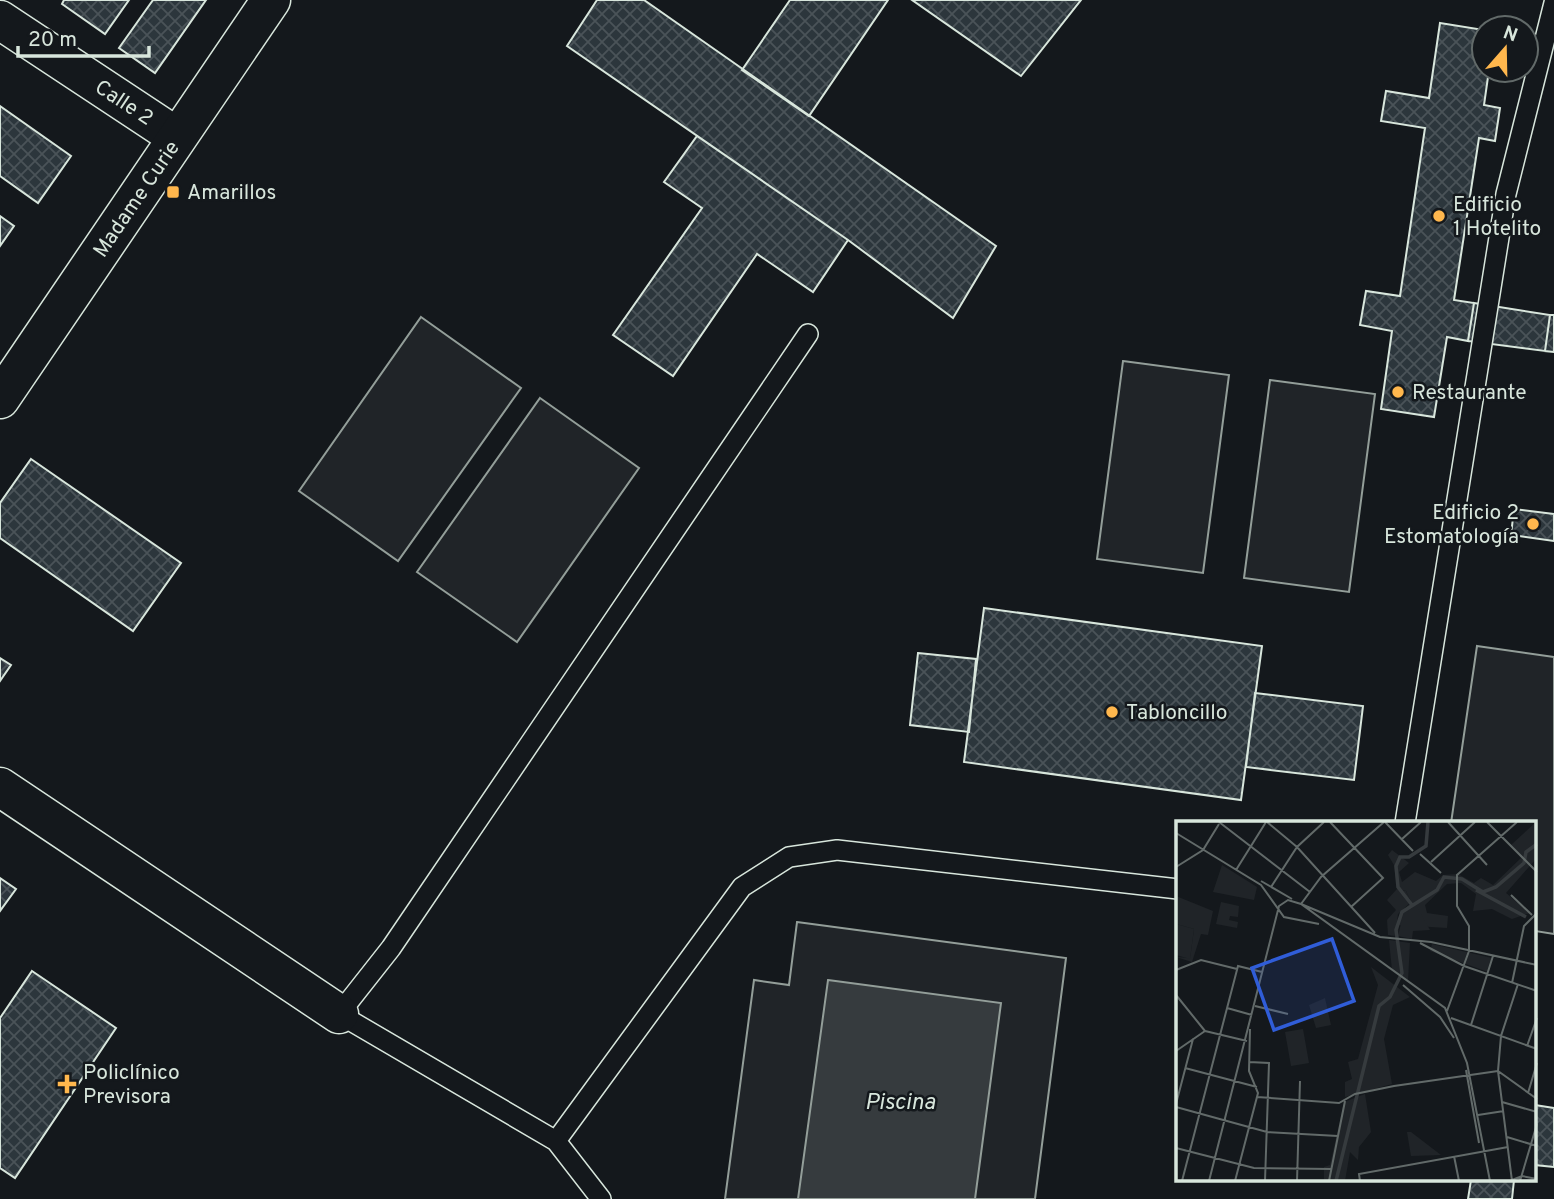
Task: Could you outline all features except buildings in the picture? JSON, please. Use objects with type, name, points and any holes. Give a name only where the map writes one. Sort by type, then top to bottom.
[{"type":"street","name":"Madame Curie","points":[[0,400],[271,0]]},
{"type":"street","name":"Calle 2","points":[[0,20],[177,137]]},
{"type":"street","points":[[0,787],[339,1014]]},
{"type":"lane","points":[[1405,821],[1506,194],[1554,3]]},
{"type":"lane","points":[[601,1199],[556,1141],[339,1014],[391,948],[808,334]]},
{"type":"lane","points":[[556,1141],[742,887],[789,857],[837,850],[1176,889]]},
{"type":"shaded area","points":[[421,317],[521,388],[398,561],[299,491]]},
{"type":"shaded area","points":[[1123,361],[1229,375],[1203,573],[1097,559]]},
{"type":"shaded area","points":[[1270,380],[1375,394],[1349,592],[1244,578]]},
{"type":"shaded area","points":[[540,398],[639,468],[517,642],[417,572]]},
{"type":"shaded area","points":[[1477,646],[1554,657],[1554,934],[1536,931],[1536,821],[1451,821]]},
{"type":"shaded area","points":[[797,922],[1066,958],[1035,1199],[725,1199],[754,980],[789,985]]},
{"type":"water","name":"Piscina","points":[[828,980],[1001,1003],[975,1199],[798,1199]]},
{"type":"place","name":"Amarillos","points":[[173,192]]},
{"type":"place","name":"Edificio 1 Hotelito","points":[[1439,216]]},
{"type":"place","name":"Restaurante","points":[[1398,392]]},
{"type":"place","name":"Edificio 2 Estomatología","points":[[1533,524]]},
{"type":"place","name":"Tabloncillo","points":[[1112,712]]},
{"type":"place","name":"Policlínico Previsora","points":[[67,1084]]}]
